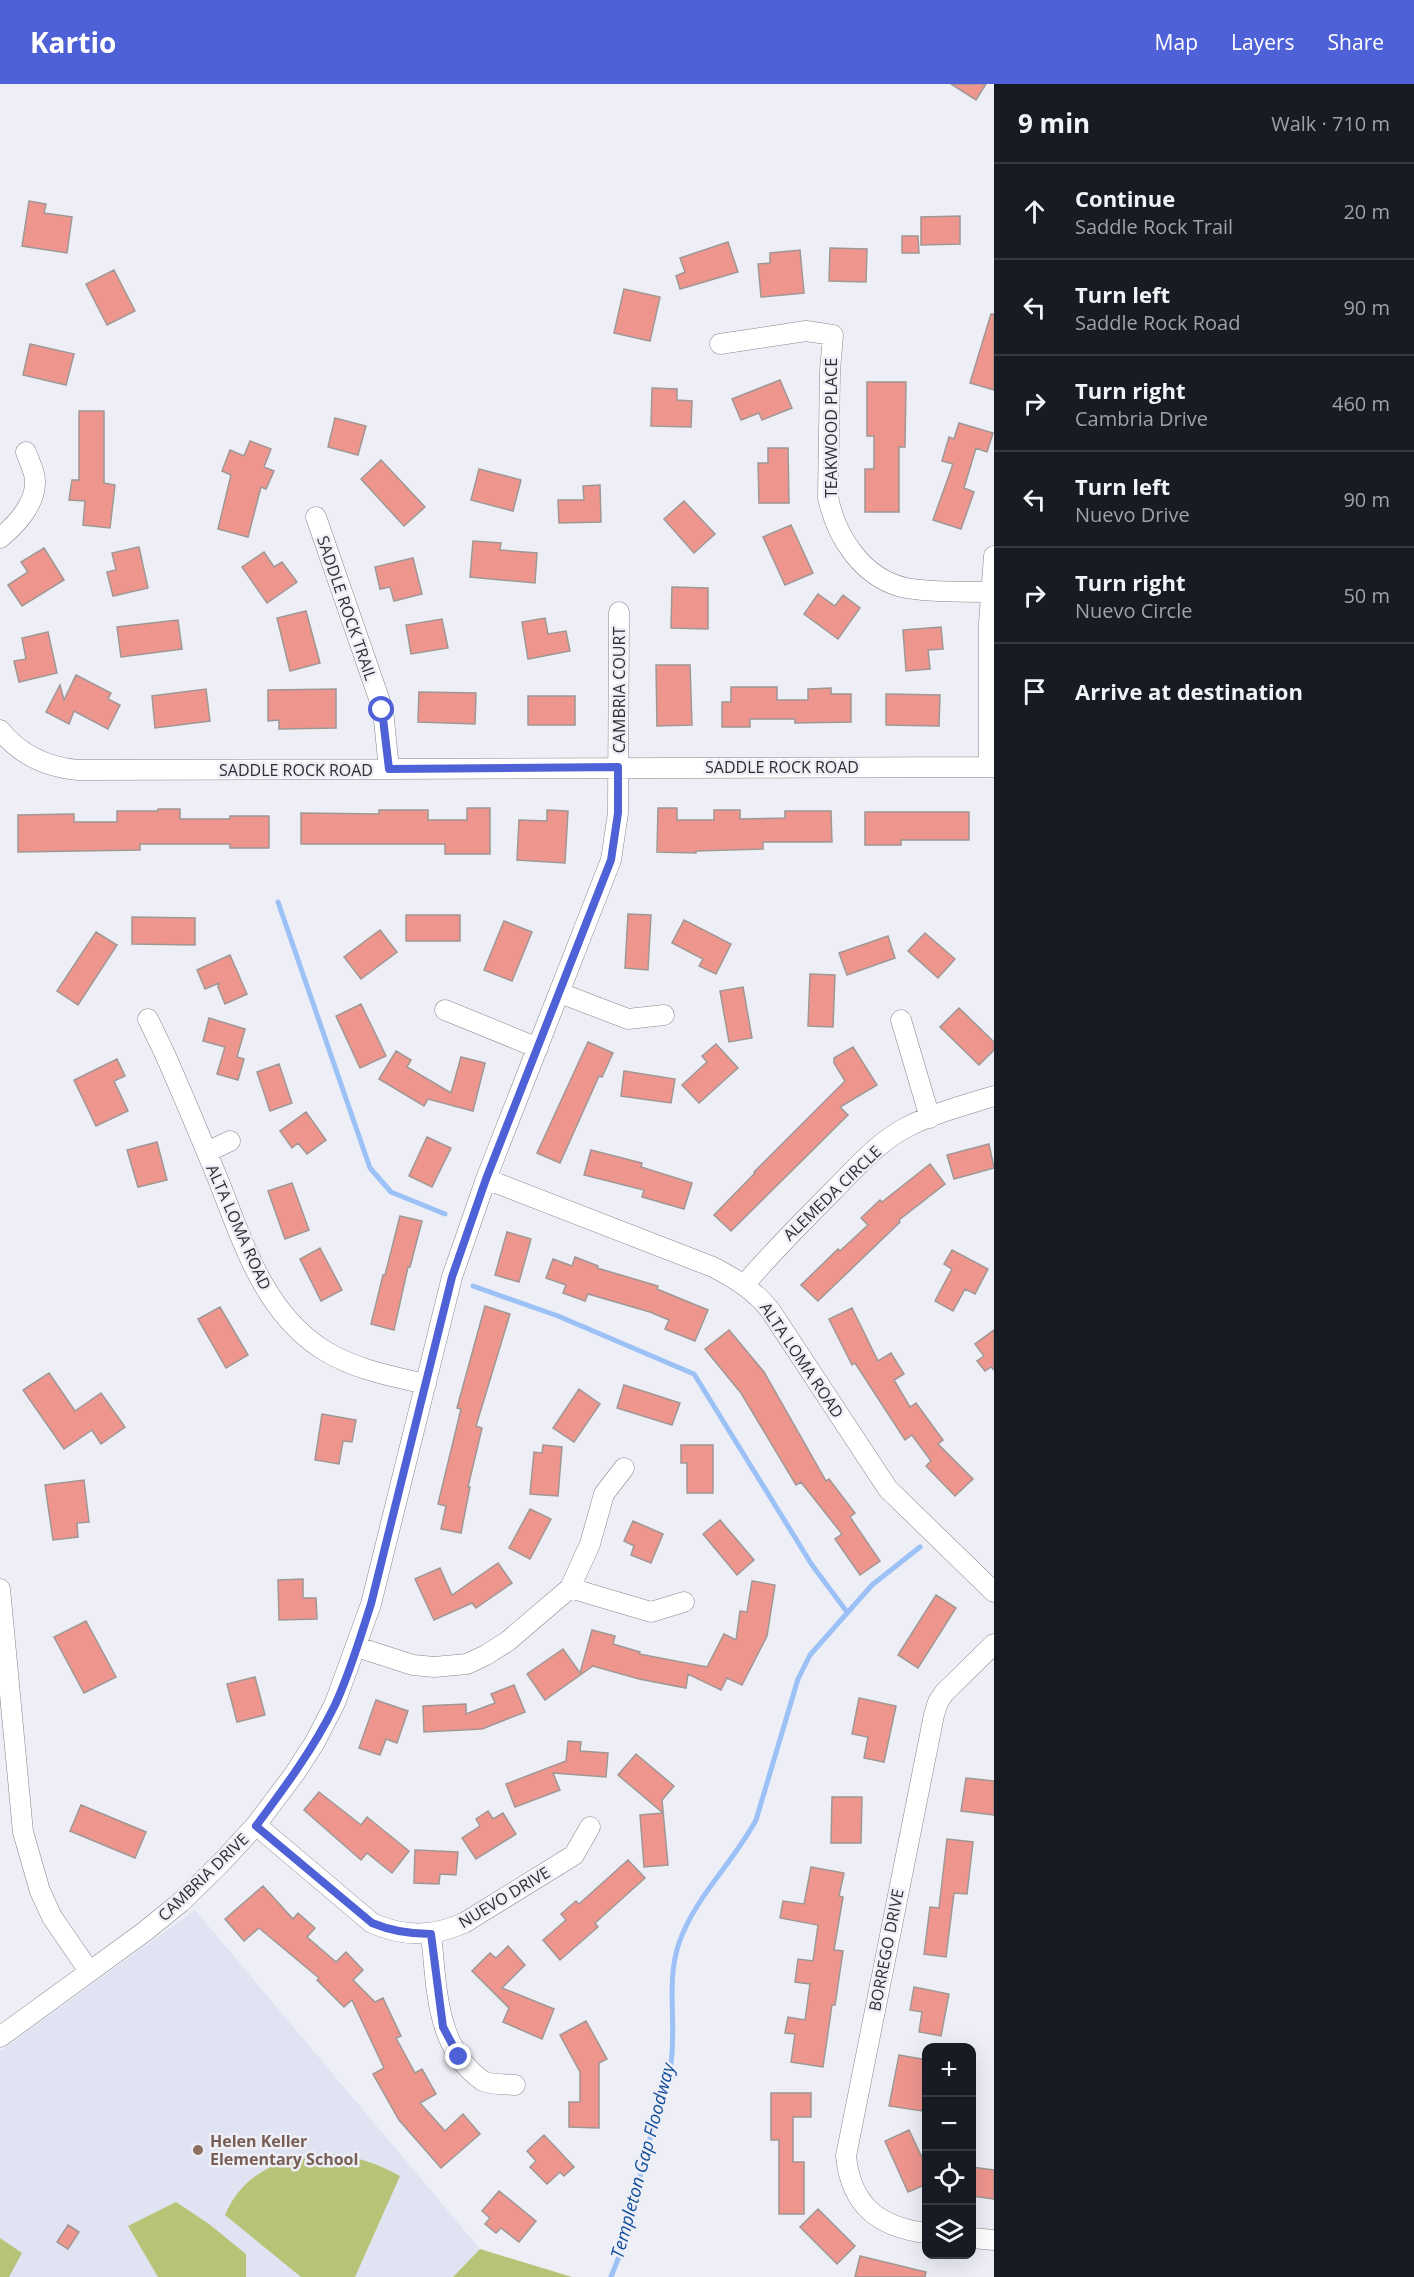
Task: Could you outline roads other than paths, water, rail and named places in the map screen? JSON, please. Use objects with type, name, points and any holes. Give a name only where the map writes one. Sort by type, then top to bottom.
[{"type":"street","name":"TEAKWOOD PLACE","points":[[720,344],[806,331],[832,335],[828,497],[832,518],[843,538],[854,555],[868,569],[903,587],[920,590],[990,592]]},
{"type":"street","points":[[0,538],[22,518],[36,483],[26,452]]},
{"type":"street","name":"SADDLE ROCK TRAIL","points":[[315,517],[382,710],[389,769]]},
{"type":"street","points":[[991,767],[987,665],[994,556]]},
{"type":"street","name":"CAMBRIA COURT","points":[[618,767],[619,612]]},
{"type":"street","name":"SADDLE ROCK ROAD","points":[[1,735],[30,757],[42,763],[58,769],[78,771],[991,767]]},
{"type":"street","name":"CAMBRIA DRIVE","points":[[0,2037],[144,1932],[181,1902],[256,1826],[315,1742],[335,1703],[371,1604],[452,1277],[486,1179],[611,860],[618,813],[618,767]]},
{"type":"street","points":[[560,993],[628,1019],[664,1015]]},
{"type":"street","points":[[445,1010],[538,1048]]},
{"type":"street","name":"ALTA LOMA ROAD","points":[[148,1019],[207,1152],[255,1269],[285,1317],[322,1349],[348,1363],[426,1384]]},
{"type":"street","points":[[901,1020],[930,1118]]},
{"type":"street","name":"ALEMEDA CIRCLE","points":[[745,1284],[774,1250],[869,1154],[887,1140],[908,1127],[994,1096]]},
{"type":"street","name":"ALTA LOMA ROAD","points":[[207,1152],[230,1141]]},
{"type":"street","name":"ALTA LOMA ROAD","points":[[486,1179],[713,1267],[745,1284],[758,1294],[888,1489],[994,1592]]},
{"type":"street","points":[[357,1647],[413,1665],[434,1667],[467,1664],[508,1641],[570,1588],[590,1544],[604,1494],[624,1468]]},
{"type":"street","points":[[570,1588],[651,1612],[684,1602]]},
{"type":"street","points":[[0,1589],[23,1832],[44,1900],[67,1940],[89,1971]]},
{"type":"street","name":"BORREGO DRIVE","points":[[922,2232],[899,2228],[881,2220],[867,2209],[851,2184],[846,2156],[934,1715],[944,1693],[994,1644]]},
{"type":"street","name":"NUEVO DRIVE","points":[[256,1826],[372,1923],[404,1933],[431,1934],[464,1923],[574,1855],[590,1827]]},
{"type":"street","points":[[431,1934],[443,2027],[450,2043],[459,2057],[485,2082],[515,2085]]},
{"type":"street","points":[[976,2238],[994,2240]]},
{"type":"waterway","points":[[278,902],[370,1168],[391,1192],[445,1214]]},
{"type":"waterway","points":[[473,1286],[558,1316],[694,1374],[812,1565],[847,1612]]},
{"type":"waterway","name":"Templeton Gap Floodway","points":[[611,2277],[620,2254],[669,2075],[673,2038],[673,1974],[679,1943],[686,1926],[704,1895],[737,1851],[756,1820],[798,1679],[810,1655],[872,1585],[920,1547]]},
{"type":"place","name":"Helen Keller Elementary School","points":[[198,2150]]}]
